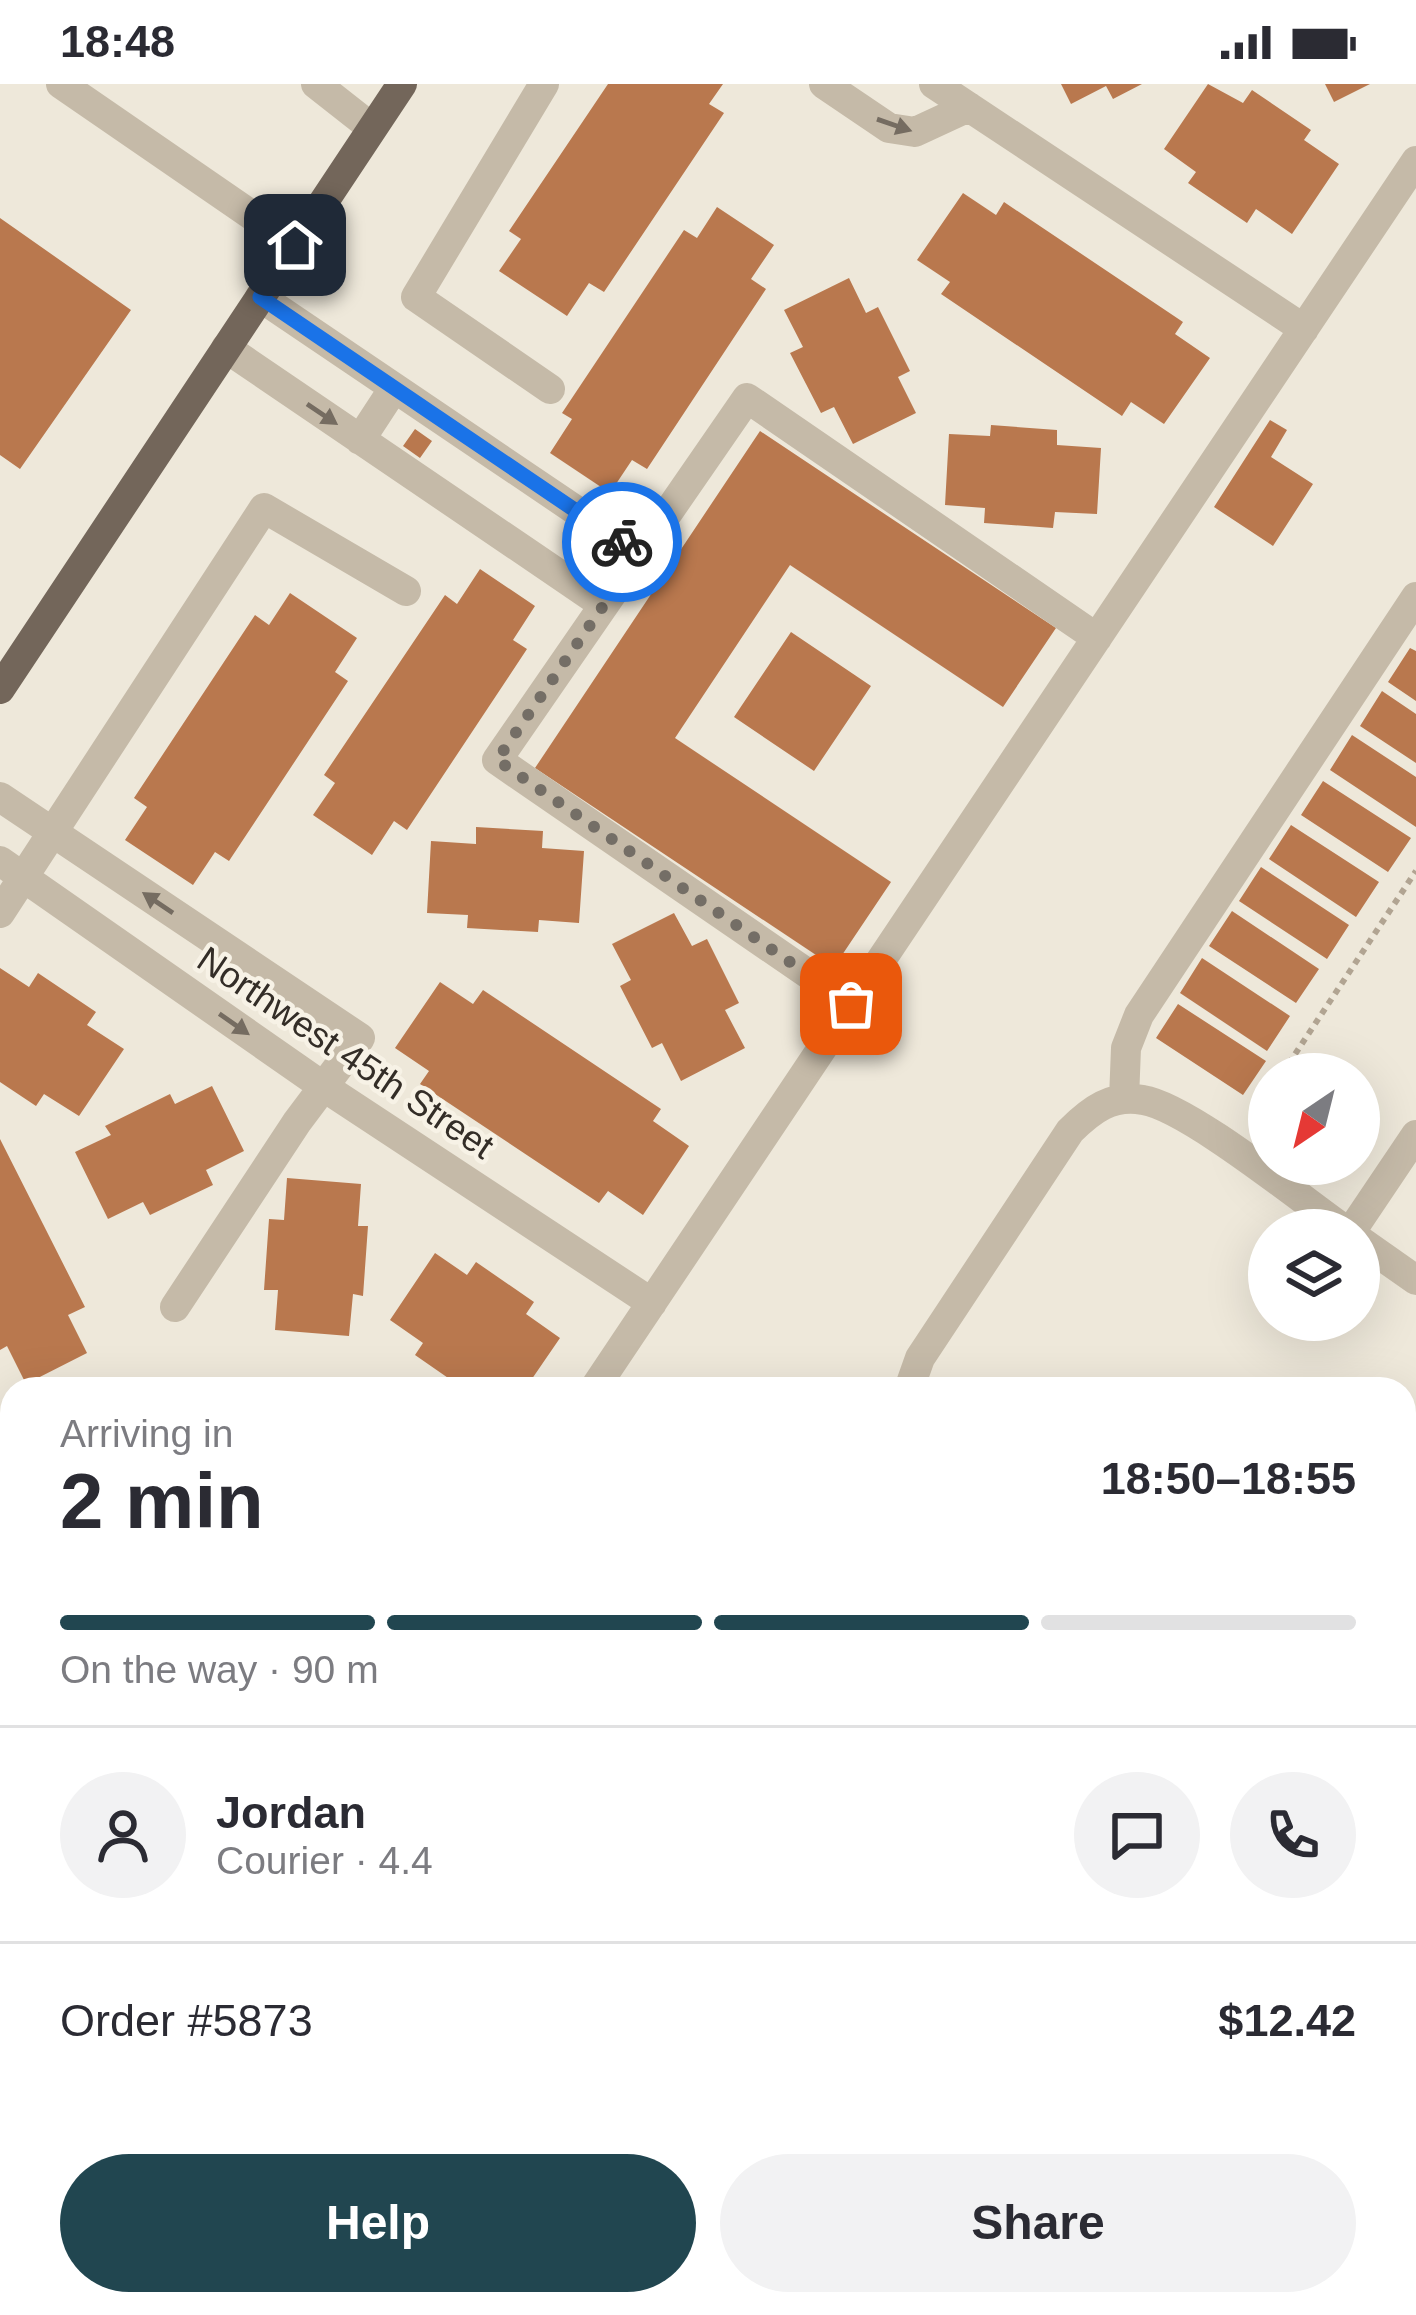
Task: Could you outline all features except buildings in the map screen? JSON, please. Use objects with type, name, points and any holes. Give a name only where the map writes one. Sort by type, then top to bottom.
[{"type":"main road","points":[[4,672],[402,84]]},
{"type":"street","points":[[61,84],[295,245]]},
{"type":"street","points":[[316,84],[372,128]]},
{"type":"street","points":[[544,84],[416,298],[550,389]]},
{"type":"street","points":[[824,84],[889,128],[914,132],[976,95]]},
{"type":"street","points":[[934,84],[976,95],[1304,329]]},
{"type":"street","points":[[602,1377],[1416,161]]},
{"type":"street","points":[[260,297],[639,554]]},
{"type":"street","points":[[226,348],[604,604]]},
{"type":"street","points":[[360,440],[394,388]]},
{"type":"street","points":[[851,1004],[497,760],[747,398],[1097,638]]},
{"type":"street","points":[[0,913],[12,870],[52,833],[264,508],[406,591]]},
{"type":"street","points":[[1124,1099],[1126,1048],[1139,1016],[1416,597]]},
{"type":"street","name":"Northwest 45th Street","points":[[0,797],[360,1038],[324,1087]]},
{"type":"street","name":"Northwest 45th Street","points":[[12,870],[324,1087],[652,1303]]},
{"type":"street","points":[[176,1307],[324,1087]]},
{"type":"street","points":[[913,1377],[920,1358],[1070,1131],[1090,1111],[1124,1099],[1143,1100],[1178,1113],[1317,1209]]},
{"type":"street","points":[[1363,1209],[1416,1135]]},
{"type":"street","points":[[1380,1255],[1416,1280]]},
{"type":"path","points":[[1296,1053],[1416,871]]},
{"type":"way so far","points":[[622,542],[639,554],[497,760],[851,1004]]},
{"type":"route","points":[[295,245],[260,297],[622,542]]}]
